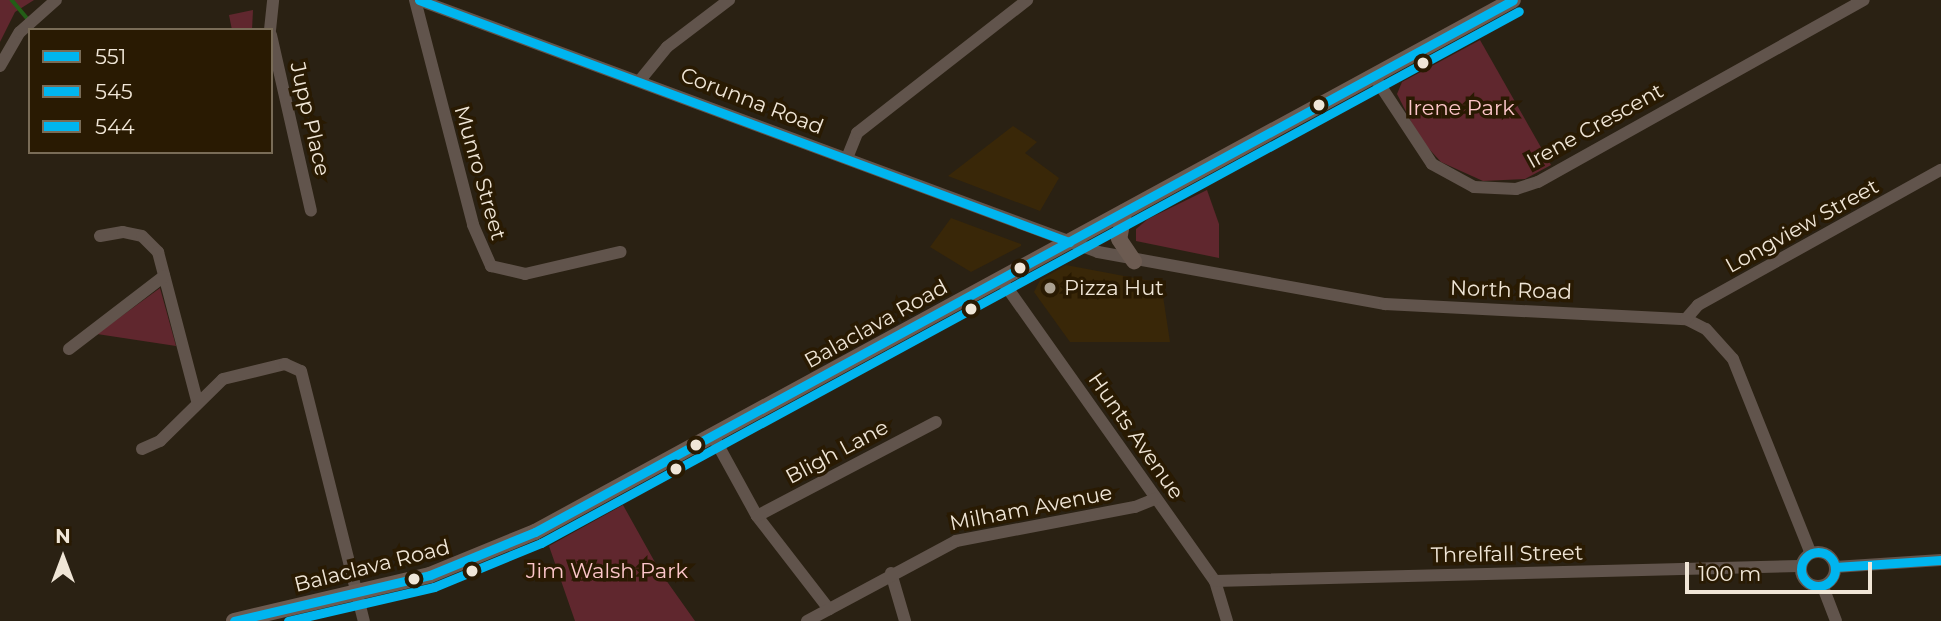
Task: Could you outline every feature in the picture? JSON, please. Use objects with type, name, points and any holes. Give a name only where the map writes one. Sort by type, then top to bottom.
[{"type":"main road","name":"Balaclava Road","points":[[234,621],[447,570],[510,544],[1513,0]]},
{"type":"main road","points":[[1124,212],[1119,239],[1134,261]]},
{"type":"street","points":[[0,66],[20,32],[37,14],[56,0]]},
{"type":"street","points":[[270,28],[273,0]]},
{"type":"street","name":"Corunna Road","points":[[417,0],[640,79],[1069,242]]},
{"type":"street","name":"Munro Street","points":[[417,0],[473,225],[491,266],[525,274],[620,252]]},
{"type":"street","points":[[640,79],[667,47],[729,0]]},
{"type":"street","points":[[848,158],[857,133],[1027,0]]},
{"type":"street","name":"Irene Crescent","points":[[1374,76],[1432,164],[1474,187],[1516,189],[1538,182],[1864,0]]},
{"type":"street","name":"Jupp Place","points":[[273,44],[311,211]]},
{"type":"street","name":"Longview Street","points":[[1686,319],[1698,305],[1941,170]]},
{"type":"street","points":[[100,236],[123,232],[142,236],[158,252],[197,401]]},
{"type":"street","name":"North Road","points":[[1069,242],[1134,261],[1385,304],[1686,319]]},
{"type":"street","points":[[69,349],[164,276]]},
{"type":"street","name":"Hunts Avenue","points":[[1001,279],[1215,581],[1227,621]]},
{"type":"street","points":[[1686,319],[1706,329],[1733,359],[1810,552]]},
{"type":"street","points":[[142,449],[160,441],[197,401],[223,379],[285,364],[301,371],[364,621]]},
{"type":"street","name":"Bligh Lane","points":[[757,516],[936,422]]},
{"type":"street","points":[[713,436],[757,516],[830,608]]},
{"type":"street","name":"Milham Avenue","points":[[807,621],[891,573],[956,541],[1135,508],[1155,499]]},
{"type":"street","points":[[1810,552],[1800,566],[1805,576],[1823,587],[1836,621]]},
{"type":"street","points":[[1810,552],[1818,553],[1835,567],[1941,559]]},
{"type":"street","name":"Threlfall Street","points":[[1215,581],[1800,566]]},
{"type":"street","points":[[1823,587],[1833,577],[1835,567]]},
{"type":"street","points":[[891,573],[905,621]]},
{"type":"shaded area","points":[[1013,126],[1037,142],[1025,153],[1059,178],[1040,211],[948,176]]},
{"type":"shaded area","points":[[951,218],[1021,246],[971,272],[930,247]]},
{"type":"shaded area","points":[[1066,265],[1161,283],[1170,342],[1070,342],[1034,292],[1040,280]]},
{"type":"green space","points":[[0,0],[34,0],[15,12],[0,42]]},
{"type":"green space","points":[[253,10],[252,28],[232,28],[229,15]]},
{"type":"green space","name":"Irene Park","points":[[1480,40],[1551,165],[1525,179],[1483,181],[1441,162],[1420,139],[1397,94],[1402,82]]},
{"type":"green space","points":[[1207,190],[1219,224],[1219,258],[1136,241],[1136,229],[1148,219]]},
{"type":"green space","points":[[160,288],[176,346],[97,334]]},
{"type":"green space","name":"Jim Walsh Park","points":[[623,505],[661,573],[695,621],[575,621],[549,546]]},
{"type":"waterway","points":[[12,0],[29,20]]},
{"type":"transit line","name":"551","points":[[419,0],[1069,242]]},
{"type":"transit line","name":"551","points":[[234,621],[430,575],[535,532],[1513,0]]},
{"type":"transit line","name":"545","points":[[288,621],[434,587],[541,543],[1519,11]]},
{"type":"transit line","name":"544","points":[[1818,552],[1830,557],[1835,569],[1830,581],[1818,586],[1806,581],[1801,569],[1806,557],[1818,552]]},
{"type":"transit line","name":"544","points":[[1835,567],[1941,560]]},
{"type":"place","name":"Pizza Hut","points":[[1050,288]]}]
